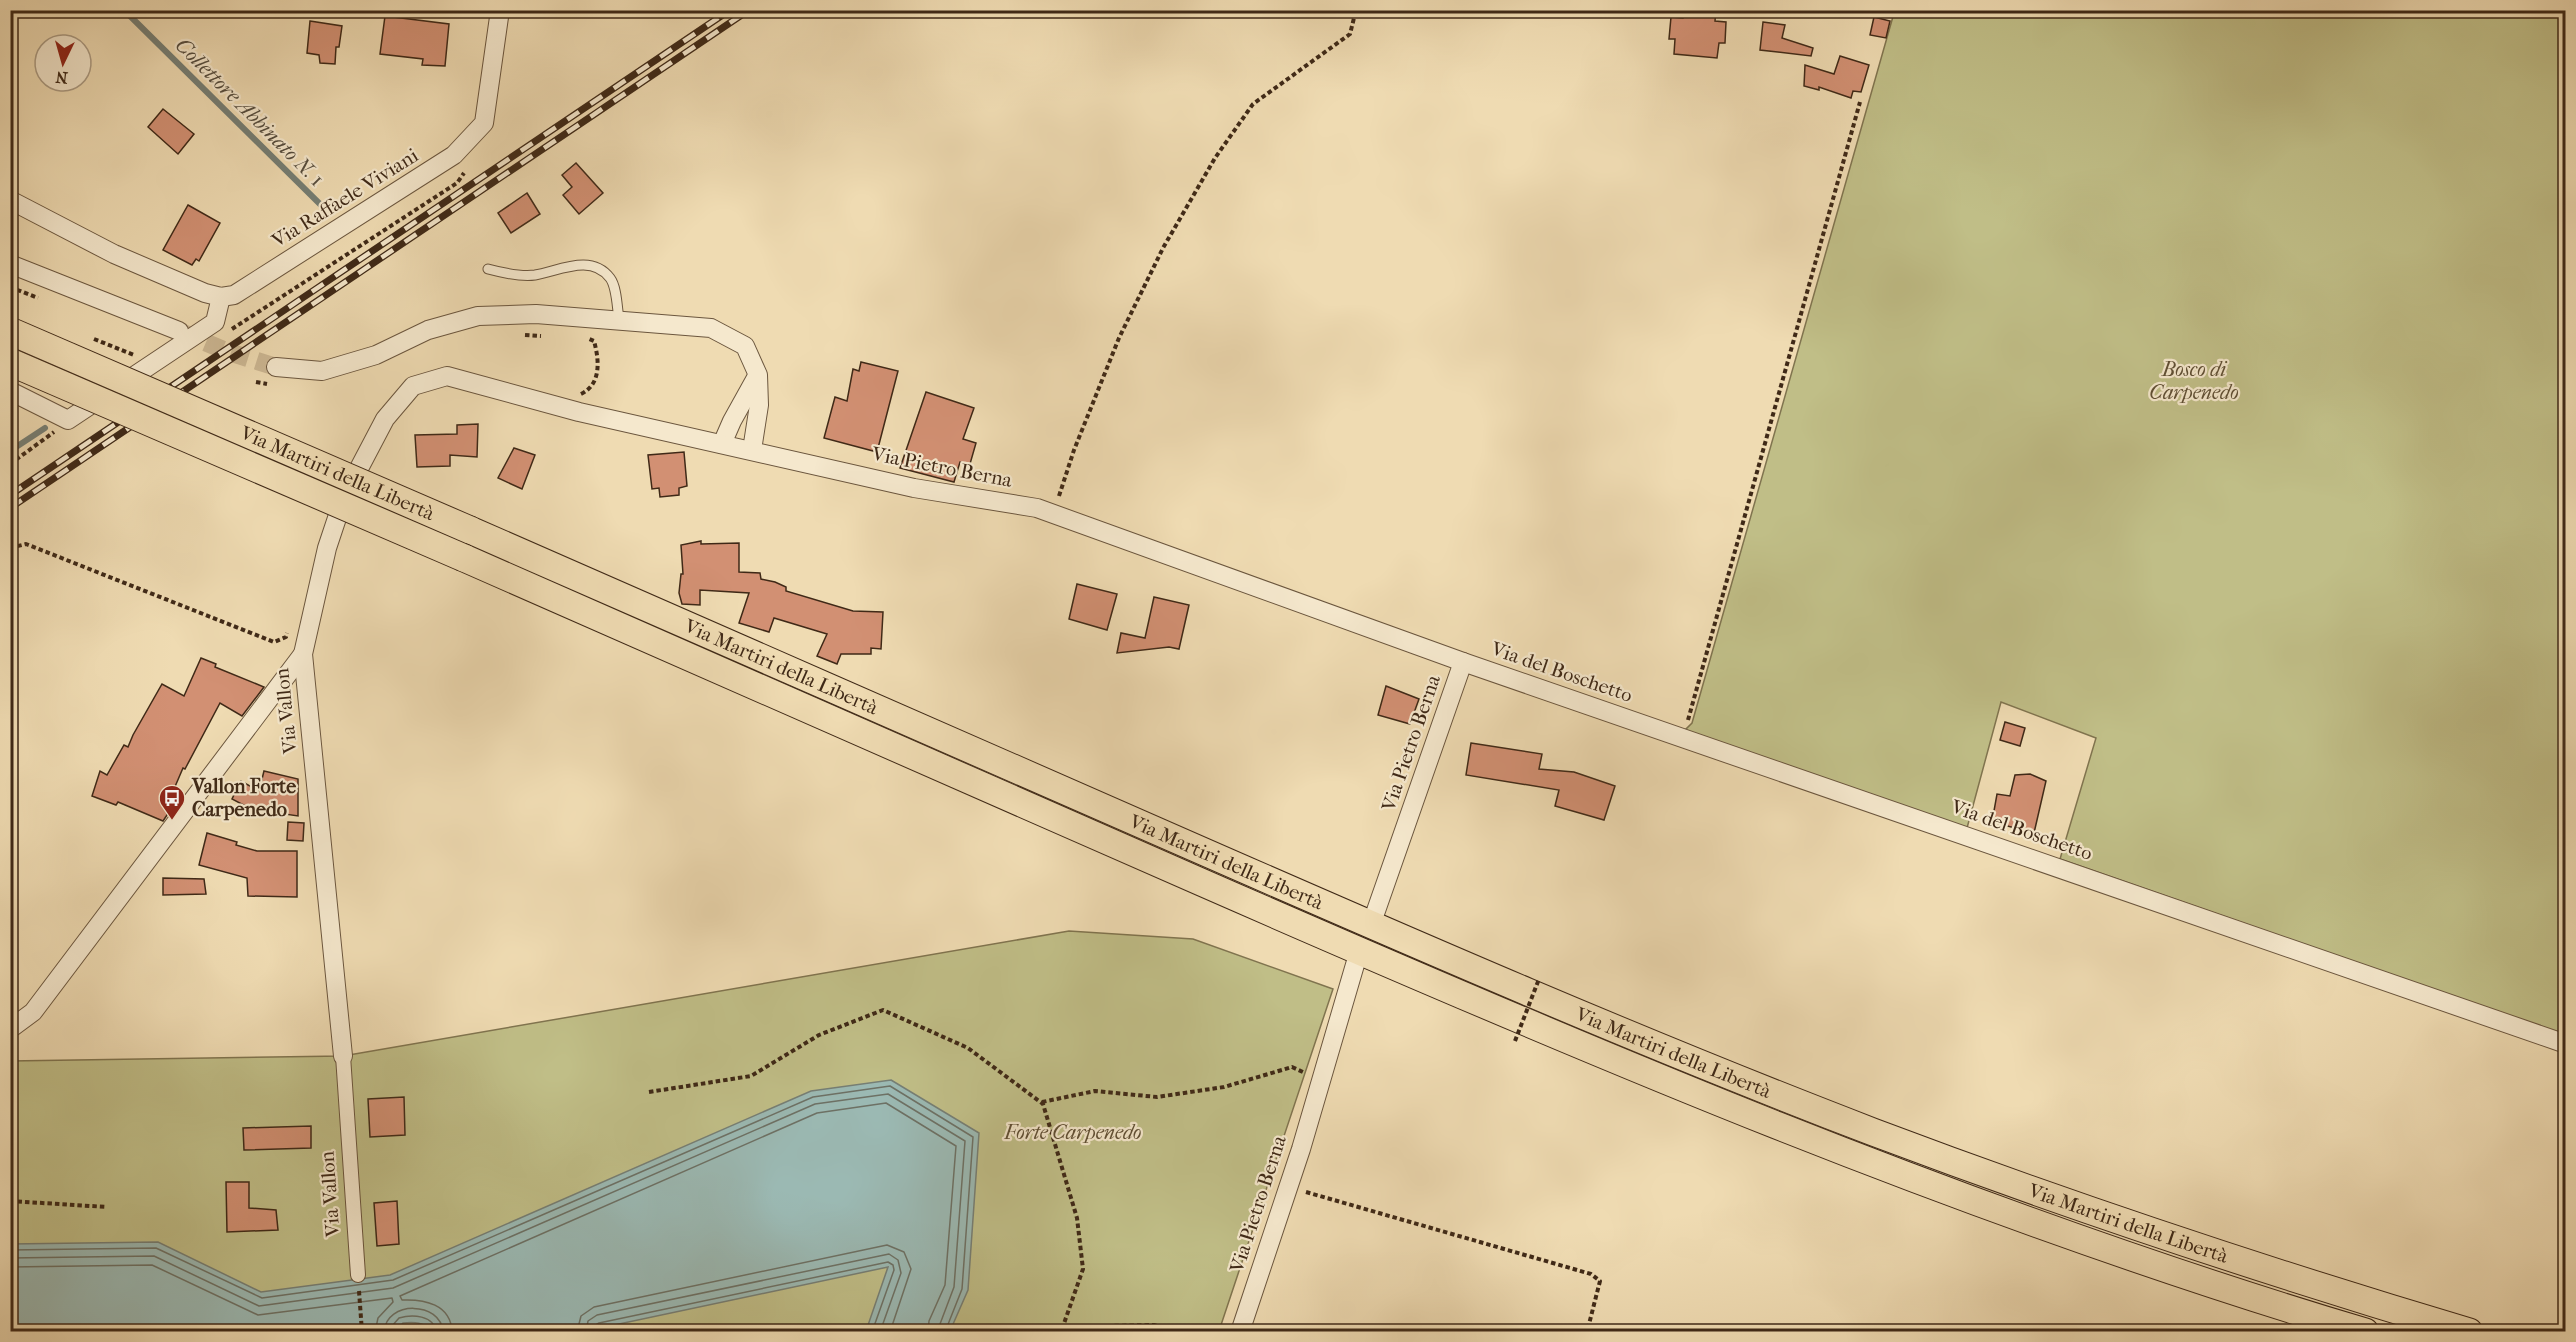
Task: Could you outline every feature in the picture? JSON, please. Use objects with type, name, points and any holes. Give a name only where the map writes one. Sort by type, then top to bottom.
[{"type":"main road","name":"Via Martiri della Libertà","points":[[10,331],[1371,925],[1705,1065],[1874,1132],[2172,1238],[2469,1332]]},
{"type":"main road","name":"Via Martiri della Libertà","points":[[10,362],[464,558],[1359,951],[1694,1092],[1864,1159],[2151,1262],[2365,1332]]},
{"type":"street","name":"Via Raffaele Viviani","points":[[221,297],[234,295],[454,155],[484,123],[500,10]]},
{"type":"street","points":[[10,200],[114,254],[221,297],[215,322],[68,420],[10,392]]},
{"type":"street","points":[[10,264],[179,331]]},
{"type":"street","points":[[276,367],[322,371],[376,354],[428,330],[478,316],[536,314],[711,328],[745,346],[758,375],[759,405],[752,450]]},
{"type":"street","points":[[722,444],[758,375]]},
{"type":"street","name":"Via Pietro Berna","points":[[303,654],[327,548],[344,497],[385,419],[413,386],[447,376],[579,412],[914,488],[1037,508],[1463,662],[1371,925]]},
{"type":"street","name":"Via Vallon","points":[[10,1029],[33,1012],[303,654]]},
{"type":"street","name":"Via Vallon","points":[[303,654],[343,1056],[358,1275]]},
{"type":"street","name":"Via del Boschetto","points":[[1463,662],[2565,1044]]},
{"type":"street","name":"Via Pietro Berna","points":[[1240,1332],[1288,1186],[1359,951]]},
{"type":"lane","points":[[488,269],[508,274],[534,275],[578,265],[597,267],[611,279],[619,319]]},
{"type":"path","points":[[1054,514],[1074,450],[1119,338],[1164,248],[1215,158],[1253,104],[1350,34],[1356,10]]},
{"type":"path","points":[[1676,734],[1692,713],[1860,102]]},
{"type":"path","points":[[518,335],[549,336]]},
{"type":"path","points":[[574,394],[584,394],[593,384],[599,358],[594,341],[581,335]]},
{"type":"path","points":[[10,464],[68,420]]},
{"type":"path","points":[[10,548],[26,544],[274,642],[286,637],[290,627]]},
{"type":"path","points":[[1515,1041],[1539,980]]},
{"type":"path","points":[[649,1092],[751,1076],[819,1035],[883,1010],[968,1048],[1042,1102],[1077,1218],[1083,1269],[1062,1329],[1154,1325],[1183,1332]]},
{"type":"path","points":[[1042,1102],[1095,1091],[1157,1097],[1224,1087],[1292,1067],[1321,1080]]},
{"type":"path","points":[[1288,1186],[1591,1274],[1600,1281],[1587,1332]]},
{"type":"path","points":[[10,1201],[107,1207]]},
{"type":"path","points":[[358,1275],[362,1332]]},
{"type":"green space","name":"Bosco di Carpenedo","points":[[1886,11],[2565,11],[2565,1036],[2060,859],[2096,738],[2001,702],[1967,828],[1685,730],[1692,723],[1894,13]]},
{"type":"green space","name":"Forte Carpenedo","points":[[1069,931],[1193,939],[1333,989],[1219,1331],[11,1331],[10,1061],[343,1056]]},
{"type":"water","points":[[891,1080],[979,1133],[968,1290],[950,1331],[866,1331],[888,1267],[586,1331],[432,1331],[419,1323],[403,1323],[396,1332],[11,1331],[10,1244],[158,1242],[261,1292],[390,1275],[811,1091]]},
{"type":"building","points":[[1684,10],[1716,10],[1715,21],[1726,22],[1725,43],[1719,43],[1717,58],[1674,54],[1675,39],[1669,39],[1671,17],[1683,18]]},
{"type":"building","points":[[385,16],[449,24],[445,66],[422,65],[423,59],[380,54]]},
{"type":"building","points":[[1874,17],[1890,21],[1886,38],[1870,35]]},
{"type":"building","points":[[310,21],[342,26],[339,47],[336,47],[335,64],[320,63],[319,55],[307,53]]},
{"type":"building","points":[[1763,22],[1785,25],[1782,38],[1813,48],[1811,56],[1760,50]]},
{"type":"building","points":[[1840,56],[1869,65],[1861,92],[1853,91],[1851,98],[1819,87],[1819,90],[1804,86],[1805,65],[1834,74]]},
{"type":"building","points":[[163,109],[194,134],[178,154],[148,127]]},
{"type":"building","points":[[576,163],[603,193],[579,214],[563,195],[572,187],[562,175]]},
{"type":"building","points":[[527,193],[540,214],[511,233],[498,213]]},
{"type":"building","points":[[188,205],[220,223],[199,261],[196,259],[192,265],[163,250]]},
{"type":"building","points":[[861,362],[898,371],[877,452],[824,438],[835,397],[847,401],[853,369],[859,371]]},
{"type":"building","points":[[926,392],[974,408],[963,439],[976,443],[970,464],[960,462],[954,482],[900,468]]},
{"type":"building","points":[[478,424],[477,457],[450,455],[450,466],[417,467],[415,435],[457,434],[457,425]]},
{"type":"building","points":[[514,448],[535,455],[522,489],[498,478]]},
{"type":"building","points":[[684,452],[687,486],[679,488],[679,495],[660,497],[659,488],[652,489],[648,455]]},
{"type":"building","points":[[701,541],[701,544],[739,543],[739,572],[760,573],[761,579],[786,587],[786,591],[853,611],[883,612],[881,649],[871,648],[871,654],[841,654],[837,664],[817,656],[827,634],[774,618],[769,632],[739,623],[749,593],[700,590],[700,605],[682,604],[679,593],[681,574],[683,574],[681,545]]},
{"type":"building","points":[[1077,584],[1117,594],[1107,630],[1069,619]]},
{"type":"building","points":[[1154,597],[1189,605],[1179,649],[1169,647],[1117,653],[1121,633],[1145,638]]},
{"type":"building","points":[[201,658],[216,664],[215,667],[264,687],[242,716],[220,703],[185,769],[183,768],[168,803],[173,806],[163,821],[118,802],[116,805],[92,796],[100,771],[107,775],[124,745],[128,747],[162,684],[184,696]]},
{"type":"building","points":[[1386,686],[1419,699],[1410,724],[1378,715]]},
{"type":"building","points":[[2005,722],[2025,728],[2020,746],[2000,740]]},
{"type":"building","points":[[1471,743],[1542,754],[1539,769],[1574,772],[1615,786],[1604,820],[1555,806],[1559,790],[1466,775]]},
{"type":"building","points":[[264,771],[298,779],[298,816],[251,809],[232,799],[241,781],[259,791]]},
{"type":"building","points":[[2030,774],[2046,781],[2034,833],[1992,822],[1997,794],[2010,796],[2015,775]]},
{"type":"building","points":[[288,822],[304,823],[303,841],[287,840]]},
{"type":"building","points":[[207,833],[257,851],[297,851],[297,897],[248,896],[247,878],[199,865]]},
{"type":"building","points":[[163,878],[204,879],[206,894],[163,895]]},
{"type":"building","points":[[404,1097],[405,1135],[370,1137],[368,1099]]},
{"type":"building","points":[[311,1126],[311,1148],[244,1150],[243,1128]]},
{"type":"building","points":[[226,1182],[249,1182],[249,1208],[276,1210],[278,1230],[227,1232]]},
{"type":"building","points":[[397,1201],[399,1244],[377,1246],[374,1203]]},
{"type":"waterway","name":"Collettore Abbinato N. 1","points":[[124,10],[328,212]]},
{"type":"waterway","points":[[10,451],[45,428]]},
{"type":"tunnel","points":[[181,332],[226,351],[276,367]]},
{"type":"railway","points":[[10,495],[730,10]]},
{"type":"railway","points":[[10,508],[749,10]]},
{"type":"place","name":"Vallon Forte Carpenedo","points":[[172,821]]}]
